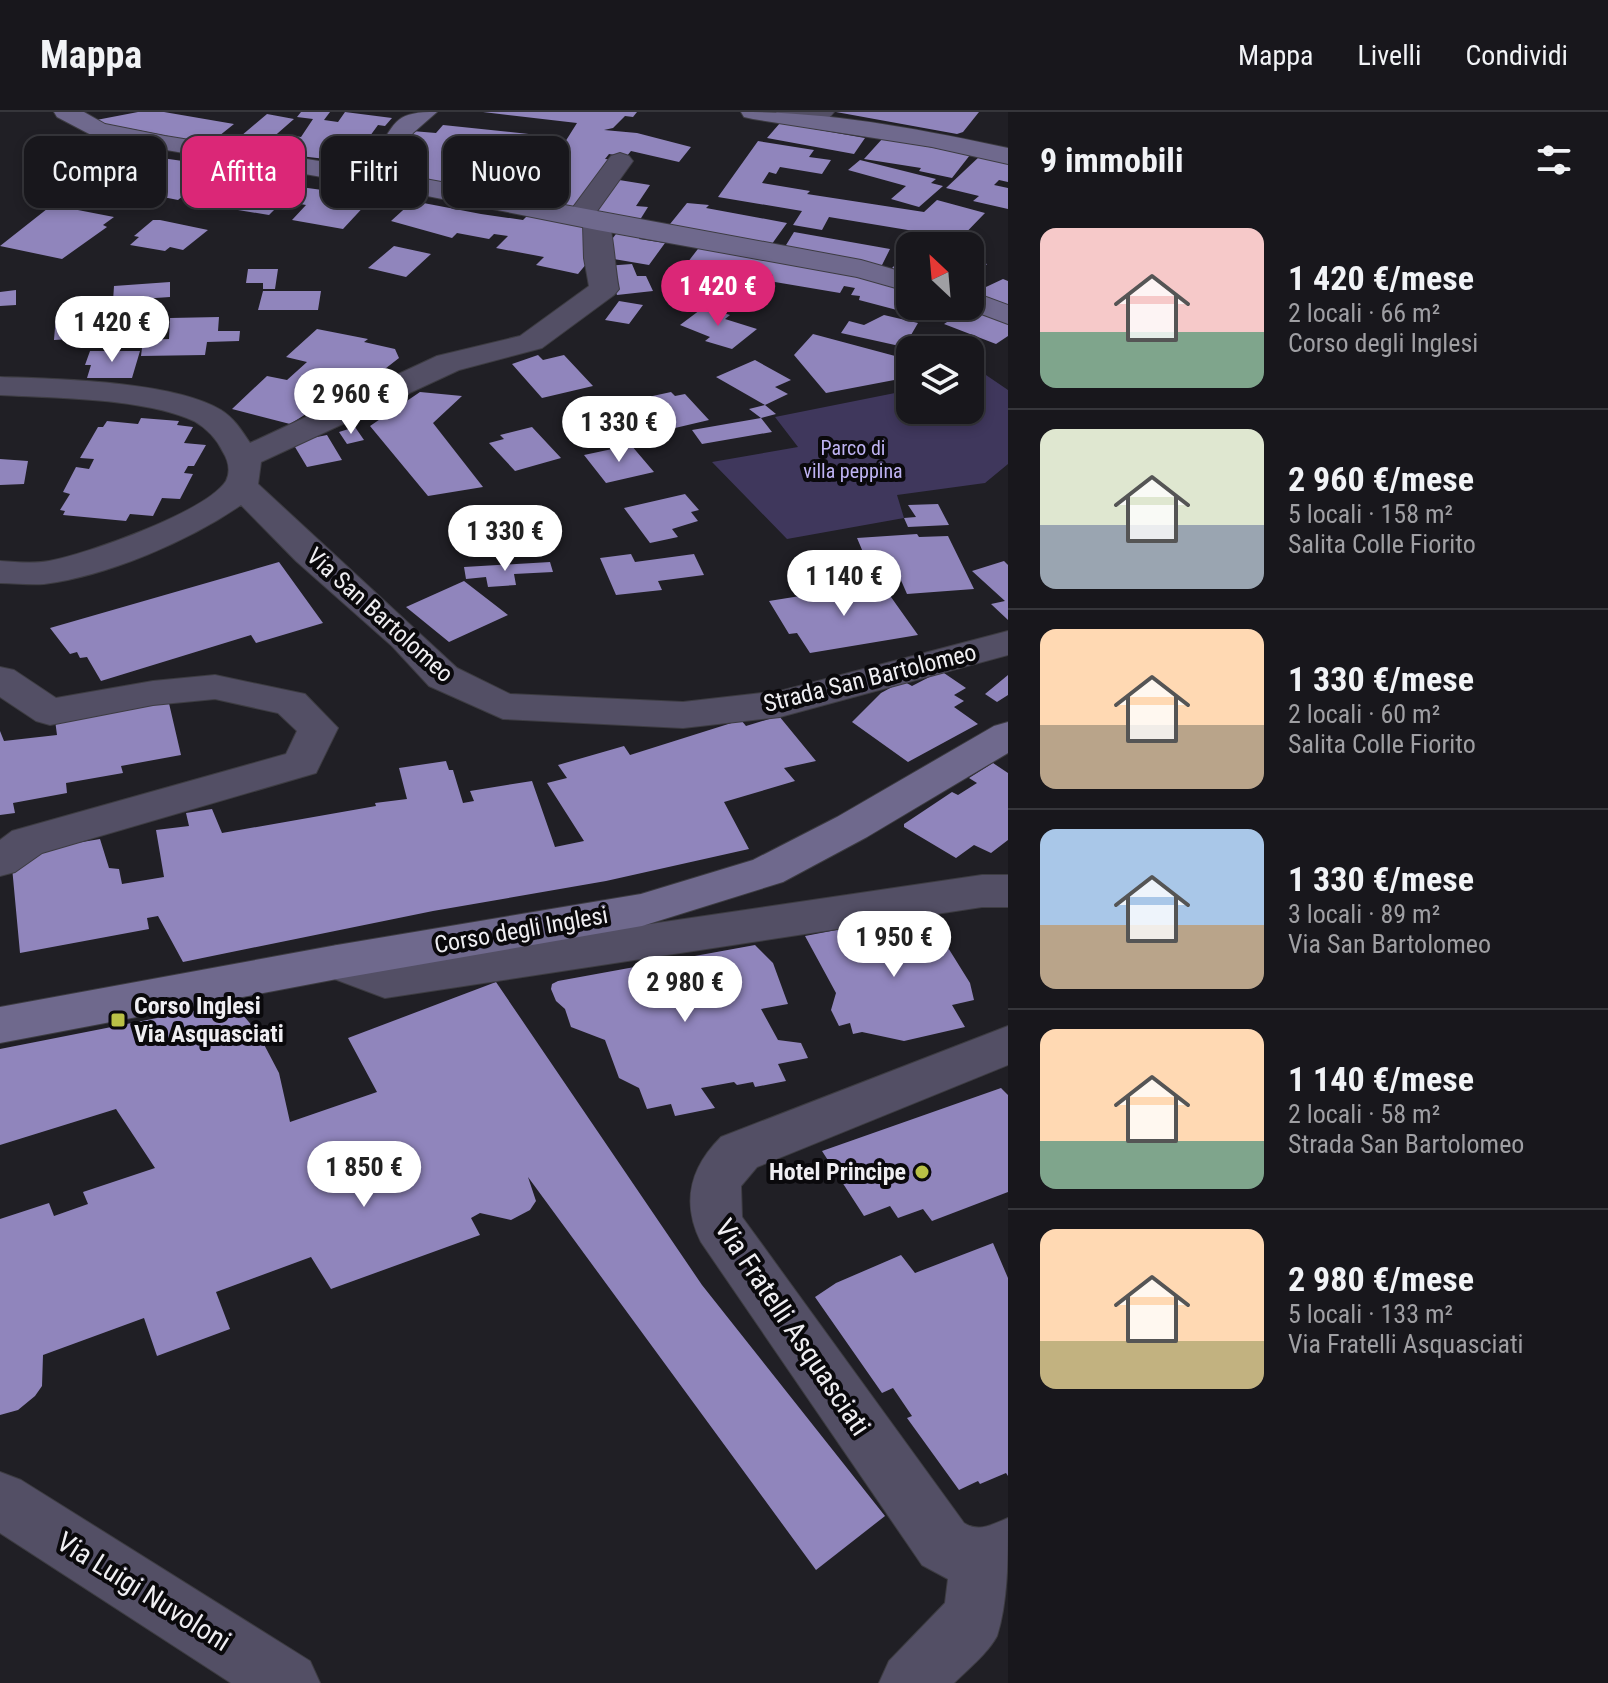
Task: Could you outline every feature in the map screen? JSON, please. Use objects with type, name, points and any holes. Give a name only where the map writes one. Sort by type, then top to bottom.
[{"type":"main road","points":[[66,112],[97,130],[321,169]]},
{"type":"main road","points":[[399,136],[425,112]]},
{"type":"main road","points":[[753,112],[932,139],[1008,156]]},
{"type":"main road","points":[[427,188],[861,269],[896,279]]},
{"type":"main road","points":[[984,306],[1008,315]]},
{"type":"main road","name":"Corso degli Inglesi","points":[[0,1025],[337,962],[642,910],[768,871],[852,827],[1008,735]]},
{"type":"street","points":[[788,112],[818,117],[822,112]]},
{"type":"street","points":[[0,572],[47,572],[108,556],[175,528],[221,503],[242,472],[448,363],[531,342],[604,289],[588,220],[620,161]]},
{"type":"street","name":"Via San Bartolomeo","points":[[0,386],[158,402],[188,408],[223,426],[242,472],[309,553],[405,638],[443,677],[503,706],[683,715]]},
{"type":"street","name":"Strada San Bartolomeo","points":[[683,715],[780,704],[1008,643]]},
{"type":"street","points":[[0,679],[50,712],[153,693],[215,687],[291,703],[318,728],[302,763],[27,842],[0,861]]},
{"type":"street","points":[[337,962],[385,981],[982,891],[1008,891]]},
{"type":"street","name":"Via Fratelli Asquasciati","points":[[911,1683],[974,1617],[995,1553],[955,1553],[943,1544],[719,1226],[712,1205],[714,1184],[723,1166],[739,1152],[1008,1045]]},
{"type":"street","name":"Via Luigi Nuvoloni","points":[[0,1500],[288,1683]]},
{"type":"green space","name":"Parco di villa peppina","points":[[984,375],[1008,390],[1008,464],[985,483],[897,495],[904,518],[787,539],[712,462],[798,447],[775,417],[896,393],[896,424],[984,424]]},
{"type":"building","points":[[138,112],[164,112],[234,124],[219,136],[182,136],[182,139],[91,121]]},
{"type":"building","points":[[301,112],[330,112],[324,120],[338,122],[345,112],[392,118],[385,126],[378,125],[370,136],[321,136],[321,158],[305,157],[305,136],[302,136],[313,119],[297,117]]},
{"type":"building","points":[[483,112],[637,112],[633,117],[625,116],[613,128],[604,130],[637,133],[691,147],[679,162],[631,151],[626,157],[609,154],[605,159],[615,160],[578,211],[559,208],[569,208],[569,136],[577,123]]},
{"type":"building","points":[[836,112],[979,112],[963,132],[957,134]]},
{"type":"building","points":[[267,114],[294,119],[275,136],[241,136]]},
{"type":"building","points":[[780,123],[865,138],[854,154],[767,138]]},
{"type":"building","points":[[443,125],[538,135],[443,136],[443,182],[428,182],[427,136],[409,136],[412,131],[436,133]]},
{"type":"building","points":[[883,138],[970,155],[952,178],[919,171],[921,168],[864,159]]},
{"type":"building","points":[[758,141],[814,150],[809,157],[831,160],[822,174],[780,167],[776,174],[769,172],[762,183],[810,191],[807,194],[924,212],[937,200],[985,213],[967,232],[920,232],[829,217],[822,230],[793,225],[802,211],[718,197]]},
{"type":"building","points":[[980,156],[1008,162],[1008,182],[999,180],[994,185],[1008,188],[1008,209],[973,201],[979,196],[946,188]]},
{"type":"building","points":[[166,159],[182,161],[182,197],[178,200],[166,198]]},
{"type":"building","points":[[860,160],[936,179],[931,183],[943,186],[919,207],[891,199],[906,186],[848,170]]},
{"type":"building","points":[[613,179],[650,185],[636,206],[648,207],[638,223],[587,215]]},
{"type":"building","points":[[305,188],[321,190],[321,208],[362,208],[343,229],[292,220],[306,205]]},
{"type":"building","points":[[687,203],[787,223],[769,248],[666,229]]},
{"type":"building","points":[[427,204],[523,220],[527,216],[588,228],[587,263],[578,274],[536,265],[544,257],[496,248],[508,236],[494,234],[489,239],[457,233],[452,238],[391,221],[405,208],[427,208]]},
{"type":"building","points":[[48,208],[68,208],[114,217],[103,225],[107,227],[62,259],[0,246]]},
{"type":"building","points":[[226,208],[276,208],[269,215]]},
{"type":"building","points":[[153,220],[208,230],[183,250],[170,247],[165,251],[130,245],[139,237],[134,236]]},
{"type":"building","points":[[619,230],[643,233],[639,239],[665,243],[649,265],[602,257]]},
{"type":"building","points":[[794,232],[890,249],[881,267],[783,250]]},
{"type":"building","points":[[701,245],[838,270],[896,284],[896,310],[859,300],[860,296],[851,295],[855,288],[844,286],[840,293],[769,281],[773,275],[760,273],[756,279],[750,280],[713,273],[708,279],[688,275],[693,268],[684,267]]},
{"type":"building","points":[[394,246],[431,254],[406,277],[368,268]]},
{"type":"building","points":[[632,264],[637,276],[646,276],[653,291],[617,295],[605,266]]},
{"type":"building","points":[[248,269],[278,269],[275,289],[263,289],[263,283],[246,283]]},
{"type":"building","points":[[1003,279],[1008,281],[1008,308],[984,299],[984,288]]},
{"type":"building","points":[[170,282],[170,297],[113,301],[114,286]]},
{"type":"building","points":[[16,290],[16,305],[0,306],[0,292]]},
{"type":"building","points":[[263,291],[321,291],[318,310],[258,310]]},
{"type":"building","points":[[619,301],[643,305],[629,324],[605,320]]},
{"type":"building","points":[[704,307],[730,315],[725,319],[757,329],[732,349],[705,341],[710,337],[680,325]]},
{"type":"building","points":[[105,312],[104,337],[54,340],[56,315]]},
{"type":"building","points":[[984,312],[1008,321],[1008,336],[996,344],[984,339],[984,336],[975,336],[944,324],[950,320],[984,320]]},
{"type":"building","points":[[884,315],[918,323],[910,336],[896,336],[896,345],[841,333],[849,321],[864,325]]},
{"type":"building","points":[[219,317],[218,331],[240,331],[239,341],[207,342],[205,355],[141,356],[143,340],[169,339],[170,318]]},
{"type":"building","points":[[317,329],[368,339],[364,342],[395,349],[399,358],[381,372],[364,374],[335,403],[327,401],[290,424],[232,409],[267,376],[287,380],[307,362],[286,357]]},
{"type":"building","points":[[813,334],[896,356],[896,380],[826,393],[794,355]]},
{"type":"building","points":[[90,351],[140,351],[132,378],[87,378],[91,365],[85,365]]},
{"type":"building","points":[[538,355],[543,360],[564,355],[593,386],[542,398],[512,364]]},
{"type":"building","points":[[755,360],[791,380],[775,387],[788,394],[765,405],[716,377]]},
{"type":"building","points":[[420,392],[462,396],[433,423],[483,487],[428,496],[370,426]]},
{"type":"building","points":[[671,392],[675,396],[685,394],[709,420],[658,432],[630,401]]},
{"type":"building","points":[[765,405],[776,414],[761,418],[749,409]]},
{"type":"building","points":[[141,418],[179,421],[177,425],[193,427],[184,443],[206,445],[194,466],[188,466],[184,473],[193,474],[180,499],[162,498],[153,516],[130,514],[126,521],[63,515],[65,511],[60,510],[70,494],[63,492],[76,467],[89,469],[94,459],[80,458],[98,427],[103,427],[107,421],[138,424]]},
{"type":"building","points":[[761,418],[772,432],[702,444],[692,430]]},
{"type":"building","points":[[355,427],[364,440],[347,444],[339,432]]},
{"type":"building","points":[[532,427],[561,458],[515,471],[489,443],[504,439],[500,435]]},
{"type":"building","points":[[327,435],[342,460],[307,467],[292,442]]},
{"type":"building","points":[[631,445],[654,472],[606,483],[584,455]]},
{"type":"building","points":[[0,459],[28,461],[24,484],[0,485]]},
{"type":"building","points":[[685,494],[699,510],[691,512],[698,521],[672,529],[678,537],[650,543],[624,508]]},
{"type":"building","points":[[938,504],[949,525],[908,527],[904,518],[916,517],[908,505]]},
{"type":"building","points":[[917,534],[919,537],[948,536],[974,589],[907,594],[893,562],[868,564],[857,538]]},
{"type":"building","points":[[631,554],[635,562],[694,554],[704,575],[658,581],[662,590],[616,595],[600,558]]},
{"type":"building","points":[[1004,561],[1008,565],[1008,620],[991,604],[1005,601],[972,571]]},
{"type":"building","points":[[279,562],[323,623],[256,643],[251,635],[101,681],[87,657],[80,658],[77,652],[70,654],[50,628]]},
{"type":"building","points":[[550,562],[553,572],[514,574],[516,585],[488,587],[486,577],[466,579],[464,567]]},
{"type":"building","points":[[464,581],[508,615],[449,642],[406,607]]},
{"type":"building","points":[[881,583],[918,635],[810,653],[797,633],[789,634],[769,601]]},
{"type":"building","points":[[941,671],[966,688],[954,695],[964,701],[954,707],[978,724],[908,762],[852,722],[881,693],[903,681],[912,686]]},
{"type":"building","points":[[1008,675],[1008,695],[997,702],[985,694]]},
{"type":"building","points":[[168,699],[181,755],[121,766],[123,773],[66,783],[67,793],[13,803],[15,813],[0,815],[0,731],[4,741],[57,735],[55,720]]},
{"type":"building","points":[[779,716],[816,761],[784,768],[795,781],[724,802],[749,849],[606,881],[433,911],[183,962],[158,916],[147,918],[149,929],[20,953],[12,867],[24,852],[100,839],[109,868],[119,869],[122,884],[164,877],[156,830],[189,826],[186,813],[212,809],[222,833],[376,806],[375,803],[407,799],[399,768],[446,761],[449,770],[453,770],[463,803],[474,801],[470,791],[532,781],[555,847],[584,841],[547,783],[567,778],[558,765],[624,746],[630,755],[741,720],[746,726]]},
{"type":"building","points":[[993,763],[1008,773],[1008,840],[991,853],[974,845],[956,858],[904,827],[904,824],[952,792],[958,795],[977,783],[969,778]]},
{"type":"building","points":[[927,914],[970,983],[974,1000],[952,1005],[965,1027],[904,1041],[862,1032],[853,1034],[850,1023],[839,1026],[831,1010],[836,993],[805,936],[847,928],[856,945],[875,942],[866,925]]},
{"type":"building","points":[[755,945],[773,963],[788,1004],[761,1009],[778,1040],[801,1043],[808,1058],[778,1064],[786,1081],[755,1087],[753,1082],[737,1085],[734,1082],[701,1088],[715,1108],[675,1116],[671,1104],[647,1109],[639,1088],[619,1078],[605,1040],[571,1027],[565,1009],[556,1001],[551,989],[552,984],[558,981]]},
{"type":"building","points":[[496,982],[702,1285],[885,1516],[816,1570],[528,1177],[536,1201],[530,1210],[511,1220],[480,1213],[471,1218],[480,1235],[331,1289],[311,1257],[216,1292],[230,1329],[157,1356],[144,1318],[43,1355],[42,1386],[35,1396],[18,1410],[0,1415],[0,1219],[49,1203],[54,1216],[88,1204],[83,1192],[155,1168],[116,1109],[0,1145],[0,1049],[233,1003],[258,1033],[279,1073],[290,1122],[377,1092],[348,1038]]},
{"type":"building","name":"Hotel Principe","points":[[1001,1088],[1008,1095],[1008,1192],[932,1221],[923,1209],[898,1218],[890,1206],[864,1216],[822,1151]]},
{"type":"building","points":[[993,1243],[1008,1278],[1008,1476],[1006,1473],[980,1484],[978,1481],[959,1490],[907,1418],[912,1416],[893,1388],[882,1393],[815,1297],[836,1283],[901,1255],[915,1273]]},
{"type":"place","name":"Corso Inglesi Via Asquasciati","points":[[118,1020]]},
{"type":"place","name":"Hotel Principe","points":[[922,1172]]}]
